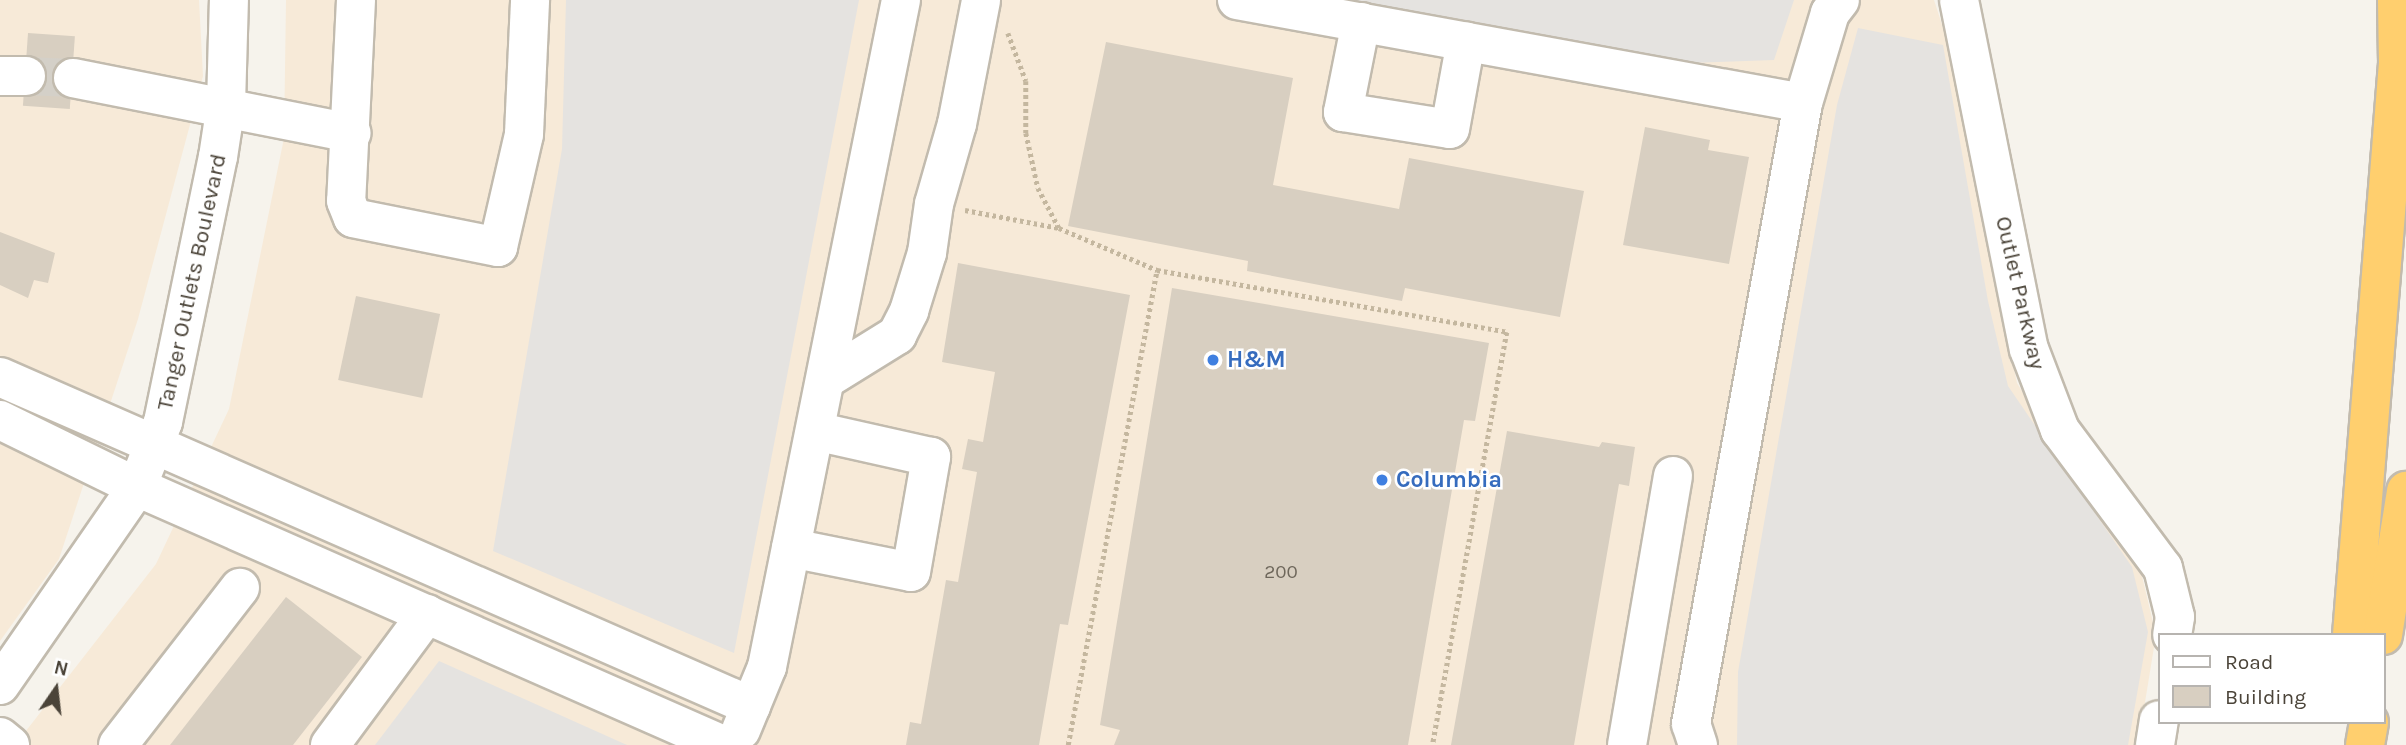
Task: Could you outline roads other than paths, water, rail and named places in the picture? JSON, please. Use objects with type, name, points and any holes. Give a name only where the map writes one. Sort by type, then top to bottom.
[{"type":"highway","points":[[2352,633],[2398,63],[2397,0]]},
{"type":"highway","points":[[2383,633],[2406,491]]},
{"type":"highway","points":[[2343,745],[2344,724]]},
{"type":"highway","points":[[2365,745],[2369,724]]},
{"type":"street","name":"Tanger Outlets Boulevard","points":[[0,685],[137,487],[153,446],[188,317],[226,104],[229,0]]},
{"type":"street","points":[[356,0],[352,132],[346,201],[353,218],[498,247],[524,134],[530,0]]},
{"type":"street","points":[[735,745],[767,667],[901,0]]},
{"type":"street","points":[[1237,0],[1803,103]]},
{"type":"street","points":[[1673,476],[1630,729],[1691,738],[1803,103],[1830,13],[1840,0]]},
{"type":"street","name":"Outlet Parkway","points":[[1959,0],[2029,349],[2060,430],[2163,568],[2175,617],[2172,633]]},
{"type":"street","points":[[826,379],[897,335],[927,253],[933,204],[990,11]]},
{"type":"street","points":[[1361,22],[1343,112],[1450,129],[1466,41]]},
{"type":"street","points":[[73,78],[121,84],[226,104],[352,132]]},
{"type":"street","points":[[0,377],[751,706]]},
{"type":"street","points":[[0,421],[137,487],[723,745]]},
{"type":"street","points":[[791,548],[911,572],[931,457],[816,431]]},
{"type":"street","points":[[1660,556],[1720,566]]},
{"type":"street","points":[[118,745],[240,588]]},
{"type":"street","points":[[330,745],[427,614]]},
{"type":"street","points":[[2155,745],[2158,724]]},
{"type":"street","points":[[0,737],[10,745]]},
{"type":"tunnel","points":[[26,76],[73,78]]},
{"type":"place","name":"H&M","points":[[1213,360]]},
{"type":"place","name":"Columbia","points":[[1382,480]]}]
